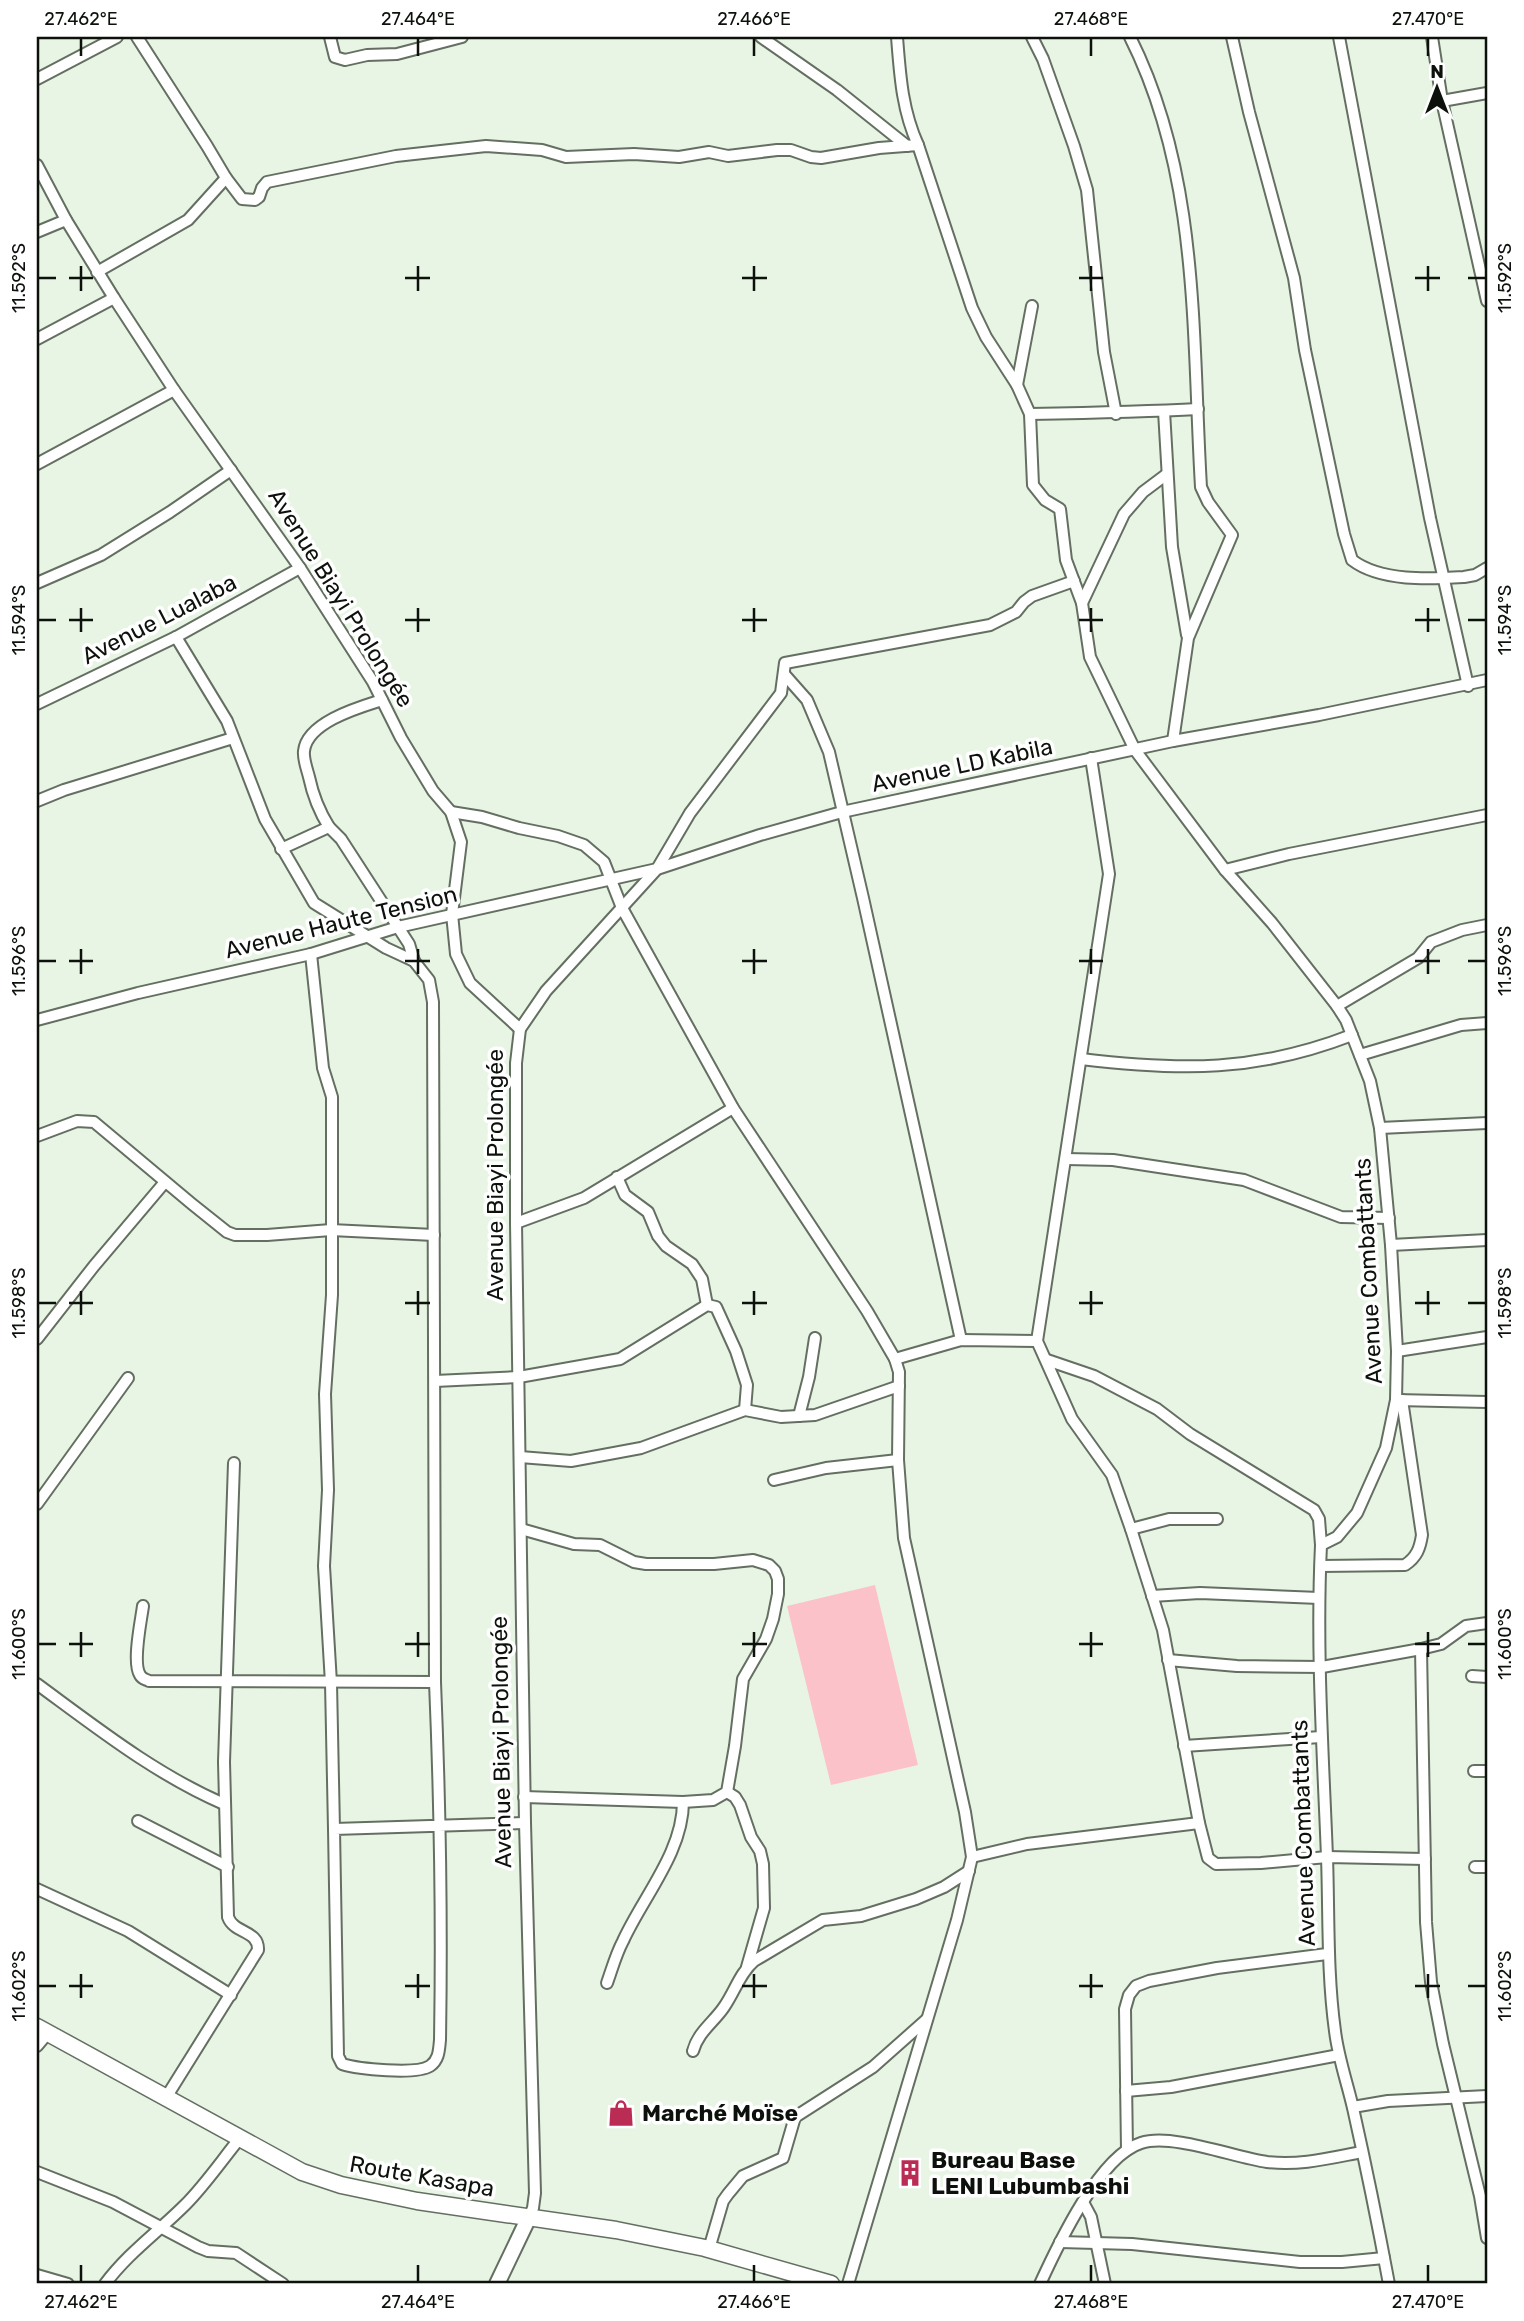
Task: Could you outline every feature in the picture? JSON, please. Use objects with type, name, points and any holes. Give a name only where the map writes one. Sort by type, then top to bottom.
[{"type":"main road","name":"Route Kasapa","points":[[43,2030],[302,2172],[330,2182],[417,2201],[616,2230],[709,2249],[831,2284]]},
{"type":"street","points":[[37,79],[117,37]]},
{"type":"street","points":[[137,37],[226,178],[242,199],[249,200],[259,197],[267,182],[396,156],[486,146],[542,150],[566,157],[634,154],[679,158],[709,152],[728,156],[777,150],[791,150],[811,158],[821,158],[913,146]]},
{"type":"street","points":[[330,37],[335,57],[345,60],[367,55],[397,54],[462,37]]},
{"type":"street","points":[[761,37],[913,146]]},
{"type":"street","points":[[897,37],[902,97],[913,146],[972,308],[986,337],[1017,385],[1030,414],[1116,414],[1198,409]]},
{"type":"street","points":[[1032,37],[1044,59],[1087,190],[1104,352],[1116,414]]},
{"type":"street","points":[[1130,37],[1140,56],[1177,171],[1195,335],[1201,487],[1232,535],[1188,638],[1173,741]]},
{"type":"street","points":[[1232,37],[1249,112],[1294,278],[1308,364],[1344,534],[1352,560],[1379,572],[1397,576],[1444,578],[1475,575],[1487,568]]},
{"type":"street","points":[[1339,37],[1411,425],[1468,686]]},
{"type":"street","points":[[1432,37],[1442,101],[1487,301]]},
{"type":"street","points":[[1442,101],[1487,93]]},
{"type":"street","name":"Avenue Biayi Prolongée","points":[[37,165],[97,272],[174,390],[300,568],[373,682],[433,791],[451,812],[461,842],[452,914],[456,954],[470,983],[520,1029],[516,1063],[516,1223],[524,1797],[535,2193],[533,2208],[497,2284]]},
{"type":"street","points":[[97,272],[188,220],[226,178]]},
{"type":"street","points":[[37,232],[66,220]]},
{"type":"street","points":[[37,339],[114,298]]},
{"type":"street","points":[[1017,385],[1032,306]]},
{"type":"street","points":[[37,464],[174,390]]},
{"type":"street","points":[[1164,411],[1172,547],[1188,638]]},
{"type":"street","name":"Avenue Combattants","points":[[1030,414],[1033,485],[1045,500],[1060,509],[1066,561],[1082,603],[1090,657],[1135,750],[1225,870],[1272,923],[1337,1006],[1370,1081],[1380,1128],[1391,1245],[1399,1400],[1386,1448],[1357,1513],[1337,1537],[1321,1545],[1318,1626],[1322,1667],[1321,1737],[1327,1857],[1327,1954],[1339,2055],[1353,2107],[1389,2284]]},
{"type":"street","points":[[37,583],[101,555],[231,470]]},
{"type":"street","points":[[1082,603],[1124,514],[1143,492],[1167,474]]},
{"type":"street","name":"Avenue Lualaba","points":[[37,704],[176,637],[300,568]]},
{"type":"street","points":[[784,668],[990,625],[1016,612],[1032,596],[1074,581]]},
{"type":"street","points":[[176,637],[227,722],[265,819],[314,903],[414,961]]},
{"type":"street","points":[[784,668],[807,700],[828,752],[961,1340]]},
{"type":"street","points":[[657,869],[690,813],[781,693],[784,668]]},
{"type":"street","name":"Avenue LD Kabila","points":[[520,1029],[546,991],[657,869],[760,835],[842,812],[1173,741],[1468,686],[1487,680]]},
{"type":"street","points":[[311,954],[324,1068],[332,1097],[332,1294],[324,1394],[328,1490],[324,1566],[331,1683],[338,2056],[342,2064],[351,2067],[423,2069],[433,2064],[438,2056],[441,1986],[435,1682],[433,1002],[429,980],[414,961],[409,944],[341,839],[329,827],[316,806],[304,750],[308,740],[325,723],[349,711],[382,700]]},
{"type":"street","points":[[37,801],[233,737]]},
{"type":"street","points":[[1091,758],[1109,874],[1037,1341],[1072,1419],[1112,1475],[1131,1529],[1158,1614],[1208,1858],[1216,1864],[1327,1857],[1425,1859]]},
{"type":"street","points":[[451,812],[558,835],[584,845],[604,862],[622,908],[733,1108],[867,1311],[895,1359],[899,1385],[898,1460],[904,1538],[965,1812],[972,1857],[957,1920],[848,2284]]},
{"type":"street","points":[[1225,870],[1289,854],[1487,815]]},
{"type":"street","points":[[281,849],[329,827]]},
{"type":"street","name":"Avenue Haute Tension","points":[[37,1020],[138,993],[311,954],[398,927],[657,869]]},
{"type":"street","points":[[1337,1006],[1418,958],[1431,942],[1462,930],[1487,925]]},
{"type":"street","points":[[1360,1055],[1453,1027],[1487,1023]]},
{"type":"street","points":[[1081,1059],[1148,1067],[1213,1067],[1306,1052],[1352,1035]]},
{"type":"street","points":[[516,1223],[584,1198],[733,1108]]},
{"type":"street","points":[[37,1136],[77,1121],[94,1122],[235,1236],[331,1230],[434,1235]]},
{"type":"street","points":[[1380,1128],[1487,1124]]},
{"type":"street","points":[[1066,1158],[1113,1160],[1244,1180],[1342,1217],[1389,1218]]},
{"type":"street","points":[[617,1177],[625,1195],[648,1212],[658,1236],[666,1246],[692,1264],[702,1279],[707,1305]]},
{"type":"street","points":[[37,1339],[165,1182]]},
{"type":"street","points":[[1391,1245],[1487,1240]]},
{"type":"street","points":[[435,1381],[519,1377],[620,1359],[707,1305],[716,1307],[736,1351],[747,1385],[745,1410]]},
{"type":"street","points":[[1397,1350],[1487,1337]]},
{"type":"street","points":[[799,1416],[815,1338]]},
{"type":"street","points":[[895,1359],[961,1340],[1037,1341]]},
{"type":"street","points":[[1047,1360],[1094,1376],[1157,1409],[1190,1434],[1314,1510],[1319,1519],[1321,1545]]},
{"type":"street","points":[[37,1504],[42,1488],[128,1378]]},
{"type":"street","points":[[520,1457],[571,1461],[642,1448],[745,1410],[780,1417],[815,1415],[899,1385]]},
{"type":"street","points":[[1321,1566],[1405,1565],[1414,1559],[1418,1552],[1422,1535],[1399,1400],[1487,1402]]},
{"type":"street","points":[[774,1480],[826,1468],[898,1460]]},
{"type":"street","points":[[167,2096],[258,1950],[255,1937],[229,1922],[224,1804],[234,1463]]},
{"type":"street","points":[[1131,1529],[1169,1519],[1217,1519]]},
{"type":"street","points":[[521,1529],[574,1544],[600,1545],[634,1562],[646,1564],[714,1564],[753,1560],[769,1565],[775,1571],[778,1594],[774,1619],[743,1679],[727,1792]]},
{"type":"street","points":[[1152,1595],[1319,1598]]},
{"type":"street","points":[[143,1606],[137,1661],[138,1673],[142,1678],[162,1682],[435,1682]]},
{"type":"street","points":[[1168,1660],[1237,1666],[1322,1667],[1421,1649],[1441,1643],[1466,1626],[1487,1623]]},
{"type":"street","points":[[1421,1649],[1426,1922],[1431,1982],[1480,2196],[1487,2238]]},
{"type":"street","points":[[1472,1676],[1487,1677]]},
{"type":"street","points":[[37,1684],[139,1758],[195,1791],[224,1804]]},
{"type":"street","points":[[1184,1746],[1321,1737]]},
{"type":"street","points":[[1474,1771],[1487,1771]]},
{"type":"street","points":[[524,1797],[683,1802],[713,1800],[727,1792]]},
{"type":"street","points":[[693,2051],[695,2042],[724,2008],[747,1967],[764,1908],[763,1864],[760,1852],[751,1838],[740,1805],[735,1797],[727,1792]]},
{"type":"street","points":[[607,1983],[622,1942],[677,1840],[683,1819],[683,1802]]},
{"type":"street","points":[[138,1821],[228,1867]]},
{"type":"street","points":[[334,1829],[525,1823]]},
{"type":"street","points":[[972,1857],[1027,1844],[1199,1823]]},
{"type":"street","points":[[747,1967],[823,1920],[861,1916],[916,1899],[969,1871]]},
{"type":"street","points":[[37,1889],[137,1936],[231,1995]]},
{"type":"street","points":[[1127,2150],[1125,2009],[1129,1994],[1136,1986],[1149,1980],[1217,1968],[1327,1954]]},
{"type":"street","points":[[709,2249],[723,2201],[743,2176],[783,2158],[795,2117],[873,2067],[927,2020]]},
{"type":"street","points":[[37,2046],[43,2030]]},
{"type":"street","points":[[1126,2091],[1171,2087],[1339,2055]]},
{"type":"street","points":[[1353,2107],[1388,2101],[1487,2096]]},
{"type":"street","points":[[105,2284],[117,2268],[186,2204],[240,2138]]},
{"type":"street","points":[[1040,2284],[1060,2242],[1098,2179],[1127,2150],[1140,2143],[1167,2141],[1288,2164],[1308,2163],[1362,2152]]},
{"type":"street","points":[[37,2172],[113,2202],[198,2247],[208,2251],[236,2253],[273,2282]]},
{"type":"street","points":[[1083,2202],[1091,2217],[1105,2284]]},
{"type":"street","points":[[1060,2242],[1187,2248],[1255,2259],[1300,2262],[1384,2258]]},
{"type":"street","points":[[37,2276],[47,2276],[68,2284]]},
{"type":"shaded area","points":[[875,1585],[918,1765],[831,1785],[787,1606]]},
{"type":"place","name":"Marché Moïse","points":[[621,2113]]},
{"type":"place","name":"Bureau Base LENI Lubumbashi","points":[[910,2173]]}]
